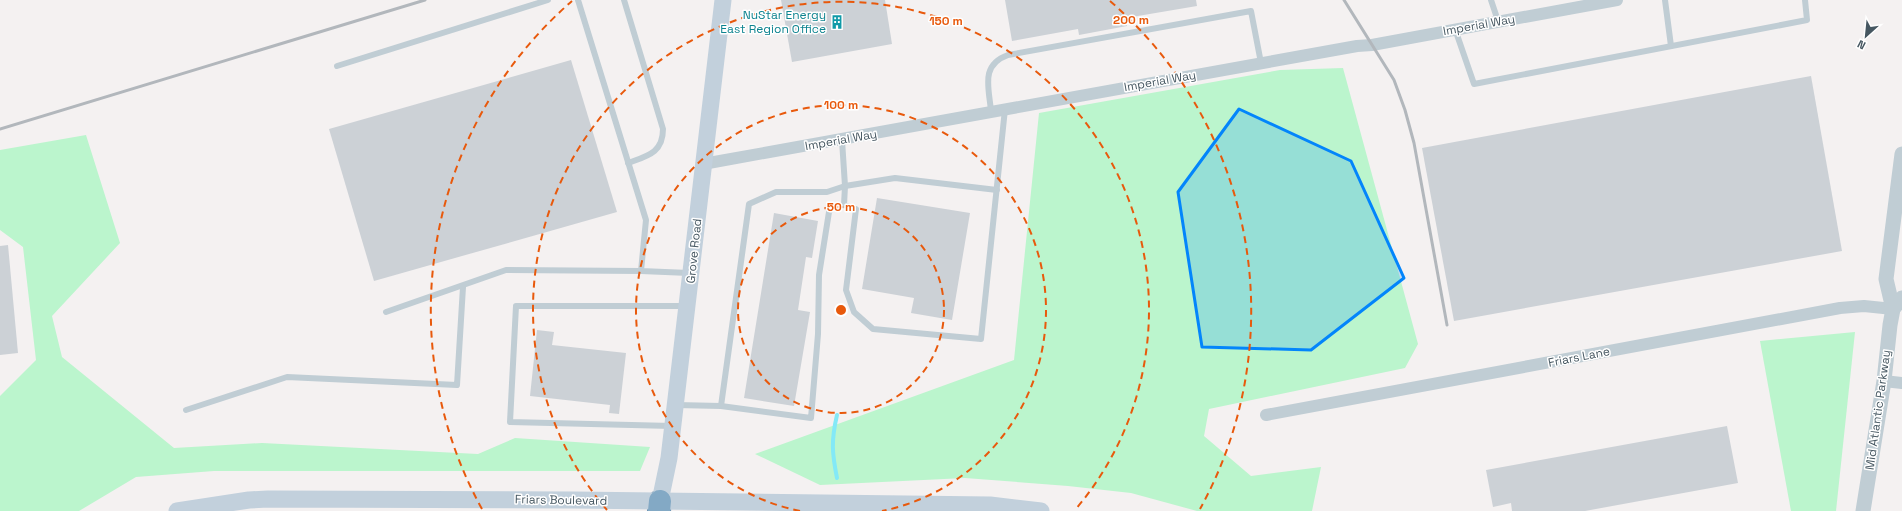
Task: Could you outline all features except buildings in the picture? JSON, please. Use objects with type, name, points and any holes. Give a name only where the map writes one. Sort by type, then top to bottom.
[{"type":"main road","name":"Grove Road","points":[[660,506],[669,458],[676,404],[722,0]]},
{"type":"main road","name":"Friars Boulevard","points":[[177,511],[249,500],[268,502],[452,502],[722,507],[990,506],[1041,511]]},
{"type":"street","name":"Imperial Way","points":[[703,164],[842,140],[991,111],[1357,46],[1372,45],[1617,0]]},
{"type":"street","name":"Mid Atlantic Parkway","points":[[1863,511],[1898,304],[1886,279],[1902,154]]},
{"type":"street","name":"Friars Lane","points":[[1266,415],[1840,308],[1898,304]]},
{"type":"street","points":[[1884,381],[1902,383]]},
{"type":"lane","points":[[336,66],[548,0]]},
{"type":"lane","points":[[578,0],[646,220],[640,271]]},
{"type":"lane","points":[[624,0],[663,129],[663,140],[657,149],[648,155],[628,162]]},
{"type":"lane","points":[[1491,0],[1498,21]]},
{"type":"lane","points":[[1665,0],[1671,46]]},
{"type":"lane","points":[[1455,29],[1474,84],[1807,20],[1805,0]]},
{"type":"lane","points":[[991,111],[989,71],[992,64],[998,59],[1016,54],[1251,11],[1261,63]]},
{"type":"lane","points":[[676,404],[721,406],[811,418],[818,334],[820,267],[829,212],[832,207],[844,205],[856,208],[846,290],[854,312],[873,329],[981,339],[1005,109]]},
{"type":"lane","points":[[842,140],[845,186],[844,205]]},
{"type":"lane","points":[[721,406],[749,204],[776,192],[827,192],[845,186],[895,178],[997,190]]},
{"type":"lane","points":[[386,312],[462,287],[506,270],[691,273]]},
{"type":"lane","points":[[186,410],[287,378],[458,385],[462,287]]},
{"type":"lane","points":[[673,426],[510,422],[516,306],[687,306]]},
{"type":"highlighted area","points":[[1239,109],[1351,161],[1404,278],[1311,350],[1202,347],[1178,192]]},
{"type":"green space","points":[[1343,68],[1418,344],[1405,368],[1209,409],[1204,436],[1251,476],[1321,467],[1312,511],[1197,511],[1131,493],[1068,486],[965,478],[820,485],[755,454],[1014,360],[1039,113],[1280,70]]},
{"type":"green space","points":[[86,135],[120,243],[52,316],[62,357],[174,448],[262,443],[478,454],[515,438],[650,447],[640,471],[214,471],[136,477],[79,511],[0,511],[0,396],[36,360],[23,247],[0,230],[0,150]]},
{"type":"green space","points":[[1855,332],[1836,511],[1791,511],[1760,341]]},
{"type":"waterway","points":[[837,415],[833,447],[837,478]]},
{"type":"railway","points":[[0,129],[425,0]]},
{"type":"railway","points":[[1344,0],[1394,80],[1405,110],[1414,143],[1447,325]]},
{"type":"place","name":"NuStar Energy East Region Office","points":[[837,22]]}]
